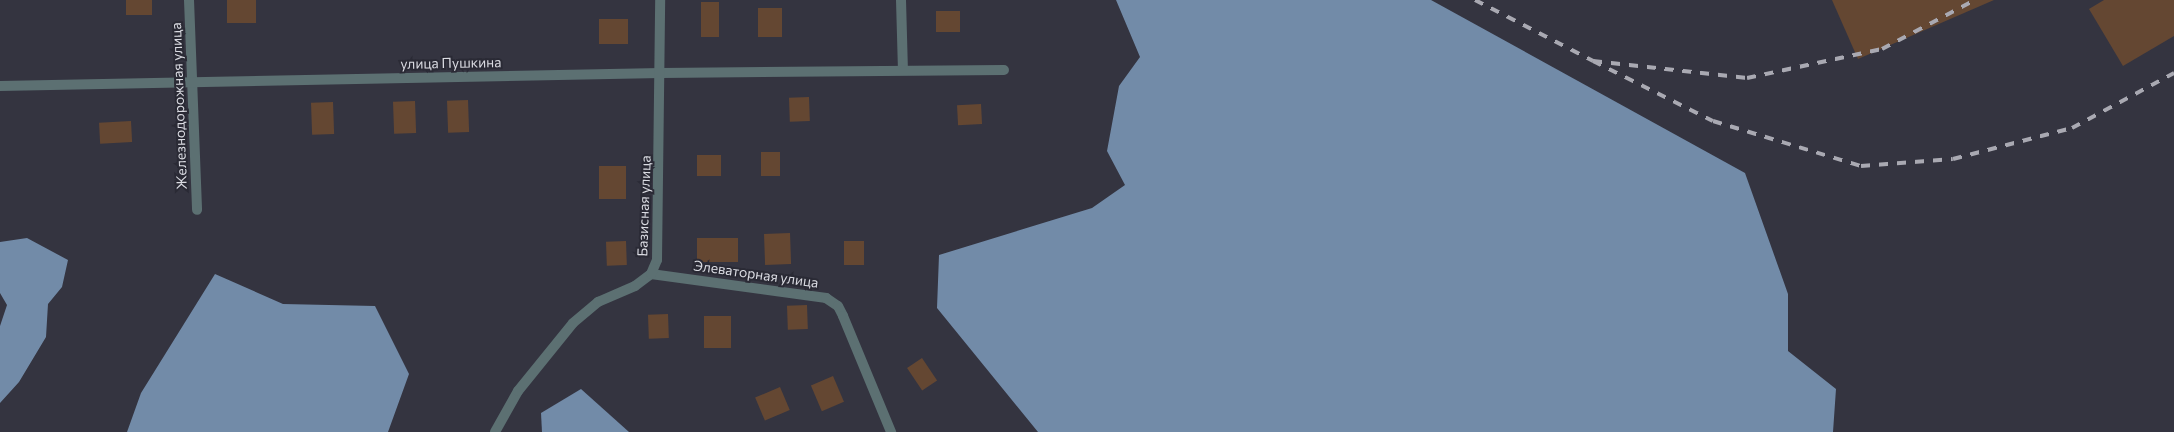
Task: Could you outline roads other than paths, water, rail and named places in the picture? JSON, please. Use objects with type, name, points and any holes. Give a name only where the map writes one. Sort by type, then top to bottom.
[{"type":"street","name":"Железнодорожная улица","points":[[189,0],[194,82],[197,210]]},
{"type":"street","name":"Базисная улица","points":[[495,432],[524,383],[573,323],[598,302],[651,274],[657,260],[660,232],[660,0]]},
{"type":"street","points":[[902,0],[903,70]]},
{"type":"street","name":"улица Пушкина","points":[[0,86],[661,73],[1004,70]]},
{"type":"street","name":"Элеваторная улица","points":[[651,274],[812,295],[832,302],[843,316],[891,432]]},
{"type":"water","points":[[1116,0],[1431,0],[1745,173],[1788,294],[1788,351],[1836,389],[1833,432],[1038,432],[937,308],[939,255],[1092,208],[1125,185],[1107,151],[1119,86],[1140,57]]},
{"type":"water","points":[[27,238],[68,260],[62,287],[48,304],[46,337],[19,382],[0,403],[0,326],[7,305],[0,293],[0,242]]},
{"type":"water","points":[[215,274],[283,304],[375,306],[409,374],[388,432],[127,432],[141,393]]},
{"type":"water","points":[[581,389],[629,432],[542,432],[541,413]]},
{"type":"railway","points":[[1475,0],[1593,61],[1747,78],[1882,49],[1975,0]]},
{"type":"railway","points":[[1593,61],[1713,121],[1861,166],[1953,159],[2072,128],[2174,73]]}]
